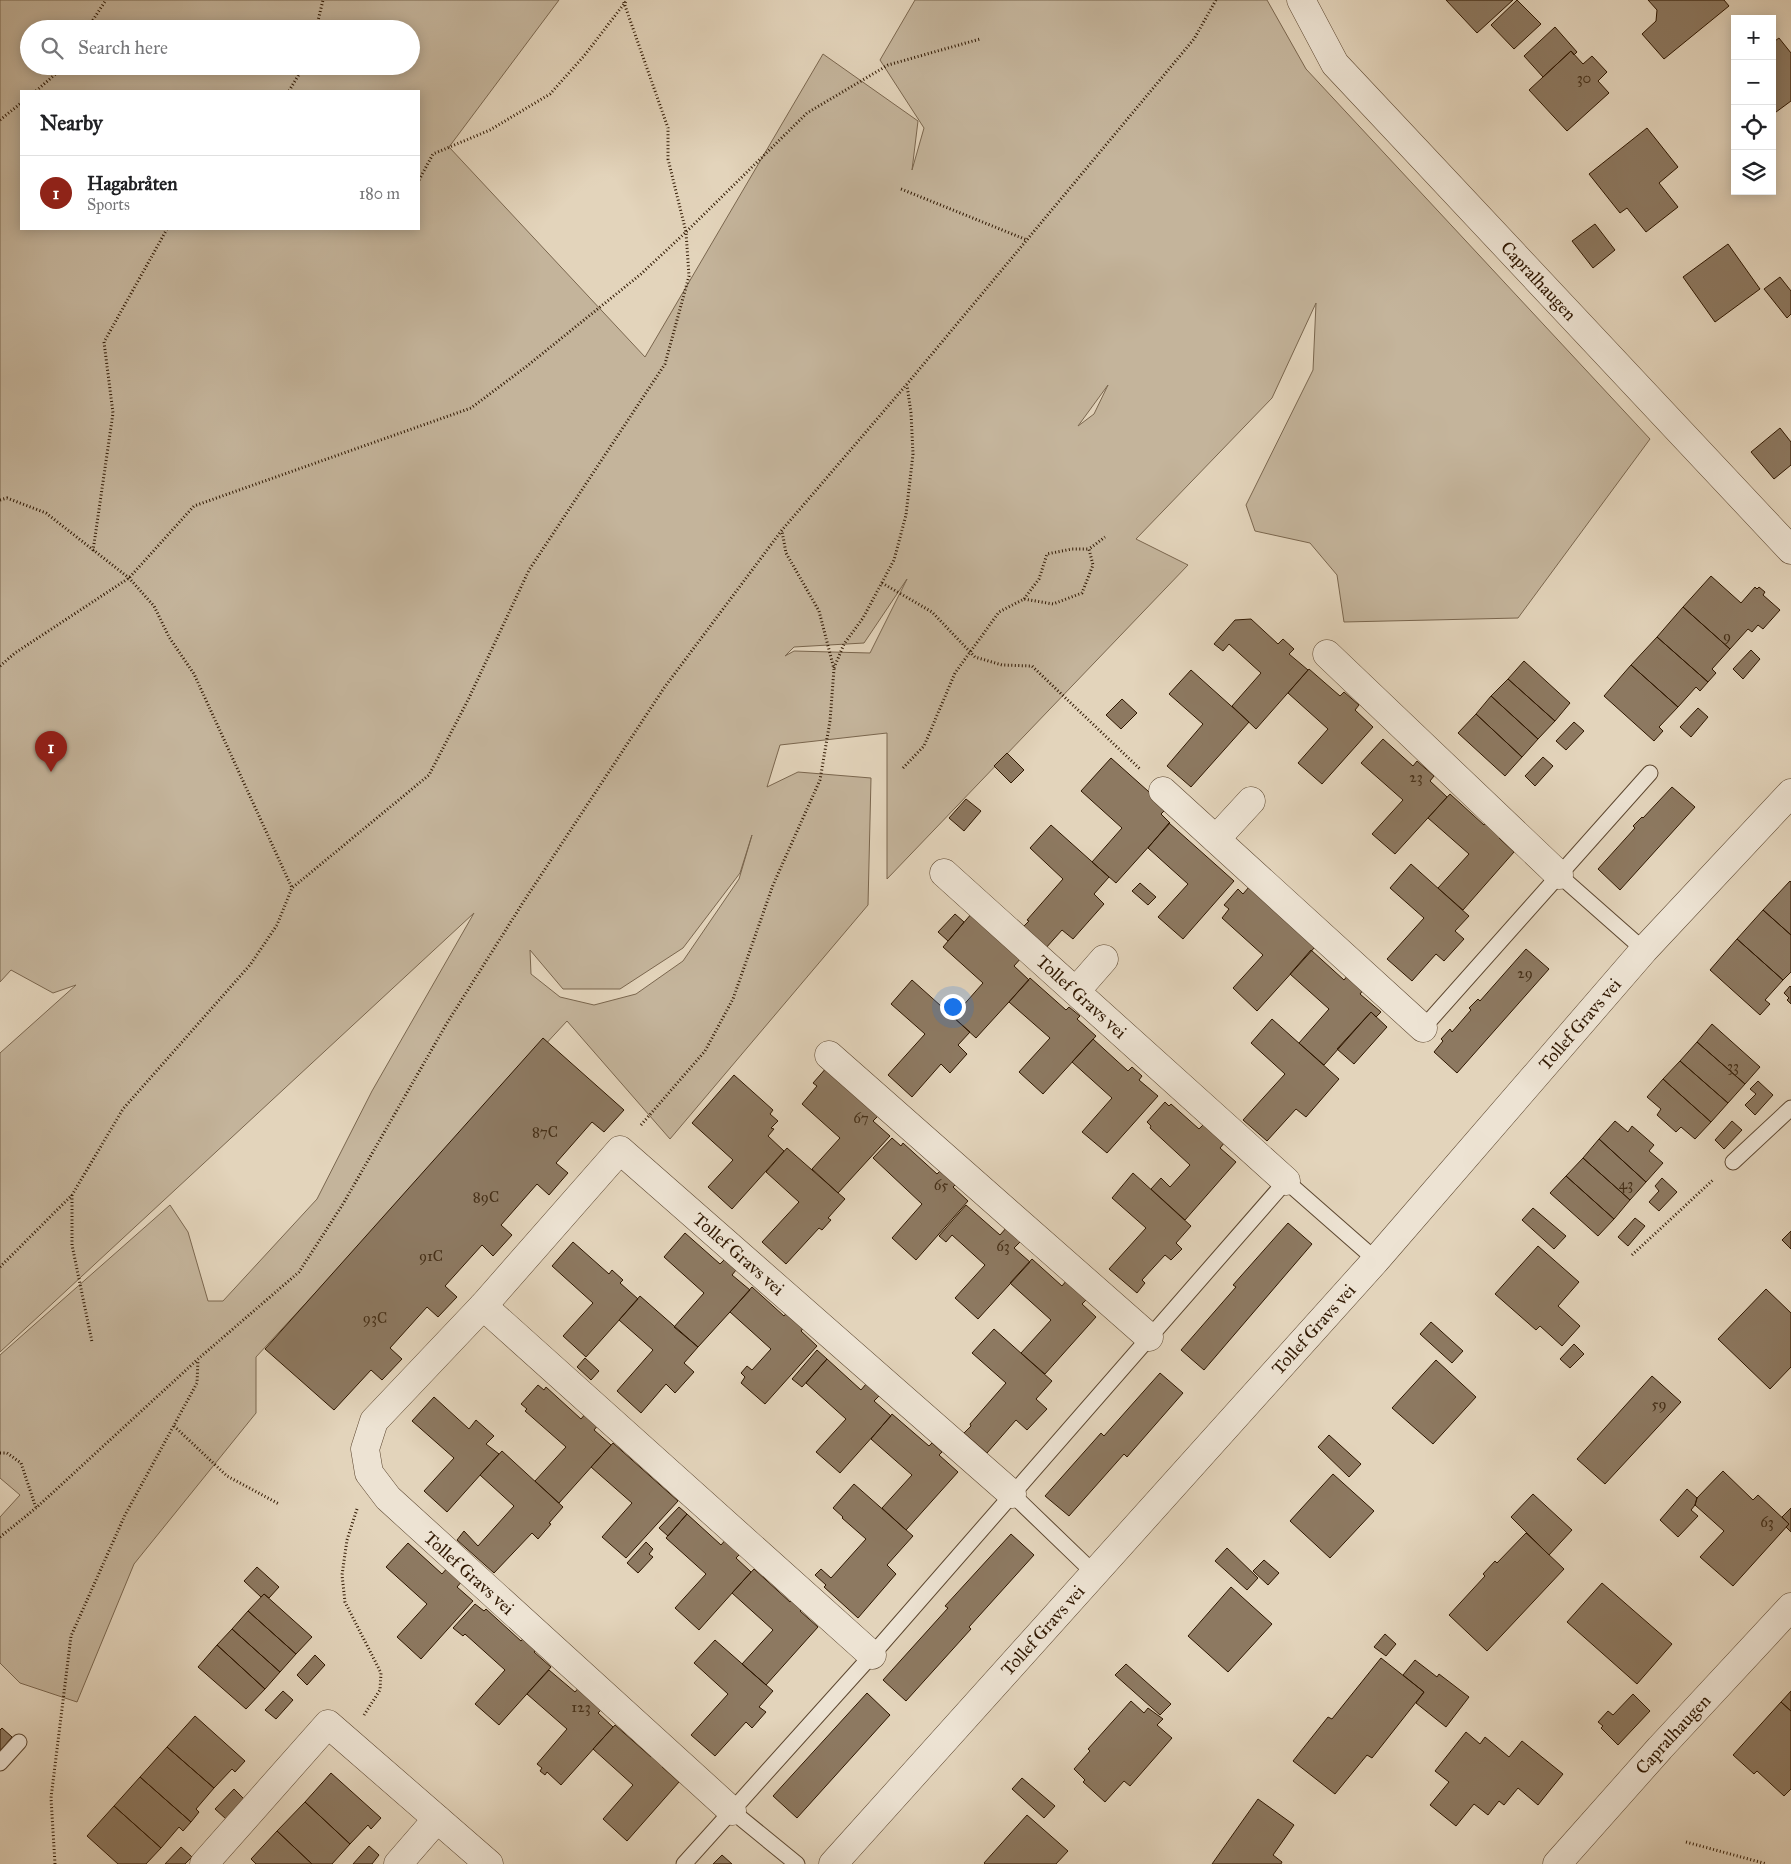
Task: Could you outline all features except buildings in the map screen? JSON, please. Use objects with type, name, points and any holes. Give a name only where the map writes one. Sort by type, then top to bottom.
[{"type":"street","name":"Capralhaugen","points":[[1301,0],[1335,64],[1791,550]]},
{"type":"street","points":[[1327,654],[1559,875]]},
{"type":"street","points":[[1163,791],[1423,1028]]},
{"type":"street","name":"Tollef Gravs vei","points":[[834,1864],[1094,1572],[1376,1260],[1644,950],[1791,793]]},
{"type":"street","points":[[1216,839],[1251,801]]},
{"type":"street","name":"Tollef Gravs vei","points":[[944,872],[1286,1180]]},
{"type":"street","points":[[1076,991],[1104,959]]},
{"type":"street","points":[[829,1055],[1149,1338]]},
{"type":"street","name":"Tollef Gravs vei","points":[[732,1811],[388,1498],[369,1473],[365,1448],[374,1421],[483,1306],[620,1150],[1012,1494]]},
{"type":"street","points":[[483,1306],[872,1655]]},
{"type":"street","name":"Capralhaugen","points":[[1557,1864],[1660,1748],[1791,1607]]},
{"type":"street","points":[[204,1864],[337,1733],[488,1864]]},
{"type":"street","points":[[398,1864],[437,1819]]},
{"type":"lane","points":[[1423,1028],[1650,773]]},
{"type":"lane","points":[[1559,875],[1644,950]]},
{"type":"lane","points":[[1733,1162],[1791,1108]]},
{"type":"lane","points":[[684,1864],[872,1655],[1286,1180],[1376,1260]]},
{"type":"lane","points":[[1012,1494],[1094,1572]]},
{"type":"lane","points":[[0,1763],[19,1742]]},
{"type":"lane","points":[[732,1811],[797,1864]]},
{"type":"path","points":[[93,20],[106,0]]},
{"type":"path","points":[[318,20],[322,0]]},
{"type":"path","points":[[420,178],[433,154],[490,130],[550,94],[584,56],[627,0]]},
{"type":"path","points":[[0,1537],[36,1508],[198,1359],[299,1272],[343,1204],[447,1023],[529,892],[664,688],[782,530],[907,384],[1194,38],[1216,0]]},
{"type":"path","points":[[0,1267],[72,1195],[123,1109],[250,965],[277,925],[292,888],[429,775],[468,700],[529,570],[665,364],[689,276],[686,232],[668,159],[668,128],[624,2]]},
{"type":"path","points":[[0,666],[15,653],[129,578],[194,506],[471,408],[527,366],[641,274],[806,113],[888,65],[980,38]]},
{"type":"path","points":[[37,90],[54,75]]},
{"type":"path","points":[[289,90],[298,75]]},
{"type":"path","points":[[0,120],[20,104]]},
{"type":"path","points":[[901,189],[1027,240]]},
{"type":"path","points":[[93,552],[113,413],[104,342],[165,230]]},
{"type":"path","points":[[620,1150],[705,1051],[733,999],[773,885],[820,780],[830,722],[834,669],[844,644],[864,618],[894,560],[906,515],[913,454],[907,384]]},
{"type":"path","points":[[0,500],[8,498],[46,513],[93,552],[129,578],[154,606],[169,637],[194,674],[292,888]]},
{"type":"path","points":[[782,530],[786,553],[819,611],[834,669]]},
{"type":"path","points":[[903,768],[924,746],[955,673],[998,612],[1024,599],[1039,579],[1047,554],[1072,549],[1088,549],[1105,537]]},
{"type":"path","points":[[1024,599],[1052,604],[1082,593],[1093,564],[1088,549]]},
{"type":"path","points":[[882,583],[932,612],[975,657],[1002,665],[1032,666],[1163,791]]},
{"type":"path","points":[[1632,1255],[1733,1162]]},
{"type":"path","points":[[72,1195],[72,1245],[92,1342]]},
{"type":"path","points":[[55,1864],[51,1798],[71,1636],[125,1515],[197,1383],[198,1359]]},
{"type":"path","points":[[174,1426],[227,1476],[279,1504]]},
{"type":"path","points":[[0,1453],[7,1453],[21,1463],[36,1508]]},
{"type":"path","points":[[337,1733],[380,1690],[382,1673],[346,1602],[342,1575],[347,1540],[369,1473]]},
{"type":"path","points":[[1686,1842],[1767,1864]]},
{"type":"shaded area","points":[[0,0],[559,0],[449,147],[645,357],[823,54],[918,121],[912,170],[924,128],[880,60],[915,0],[1267,0],[1306,69],[1650,439],[1518,618],[1344,622],[1337,575],[1310,543],[1255,531],[1246,505],[1313,370],[1316,303],[1272,398],[1136,539],[1188,565],[887,879],[887,733],[780,745],[767,787],[798,772],[871,778],[868,905],[670,1139],[567,1021],[256,1357],[256,1413],[134,1564],[77,1702],[20,1683],[0,1663],[0,1517],[20,1495],[0,1478],[0,1355],[170,1205],[188,1232],[208,1301],[223,1301],[317,1199],[372,1091],[474,913],[0,1352],[0,1053],[76,985],[53,993],[11,970],[0,982]],"holes":[[[1108,385],[1094,414],[1078,426]],[[907,579],[870,653],[794,651],[785,656],[794,647],[864,643]],[[752,835],[739,879],[683,961],[636,994],[594,1005],[560,997],[531,974],[530,950],[563,989],[620,989],[683,948],[740,873]]]},
{"type":"place","name":"Hagabråten","points":[[51,772]]}]
